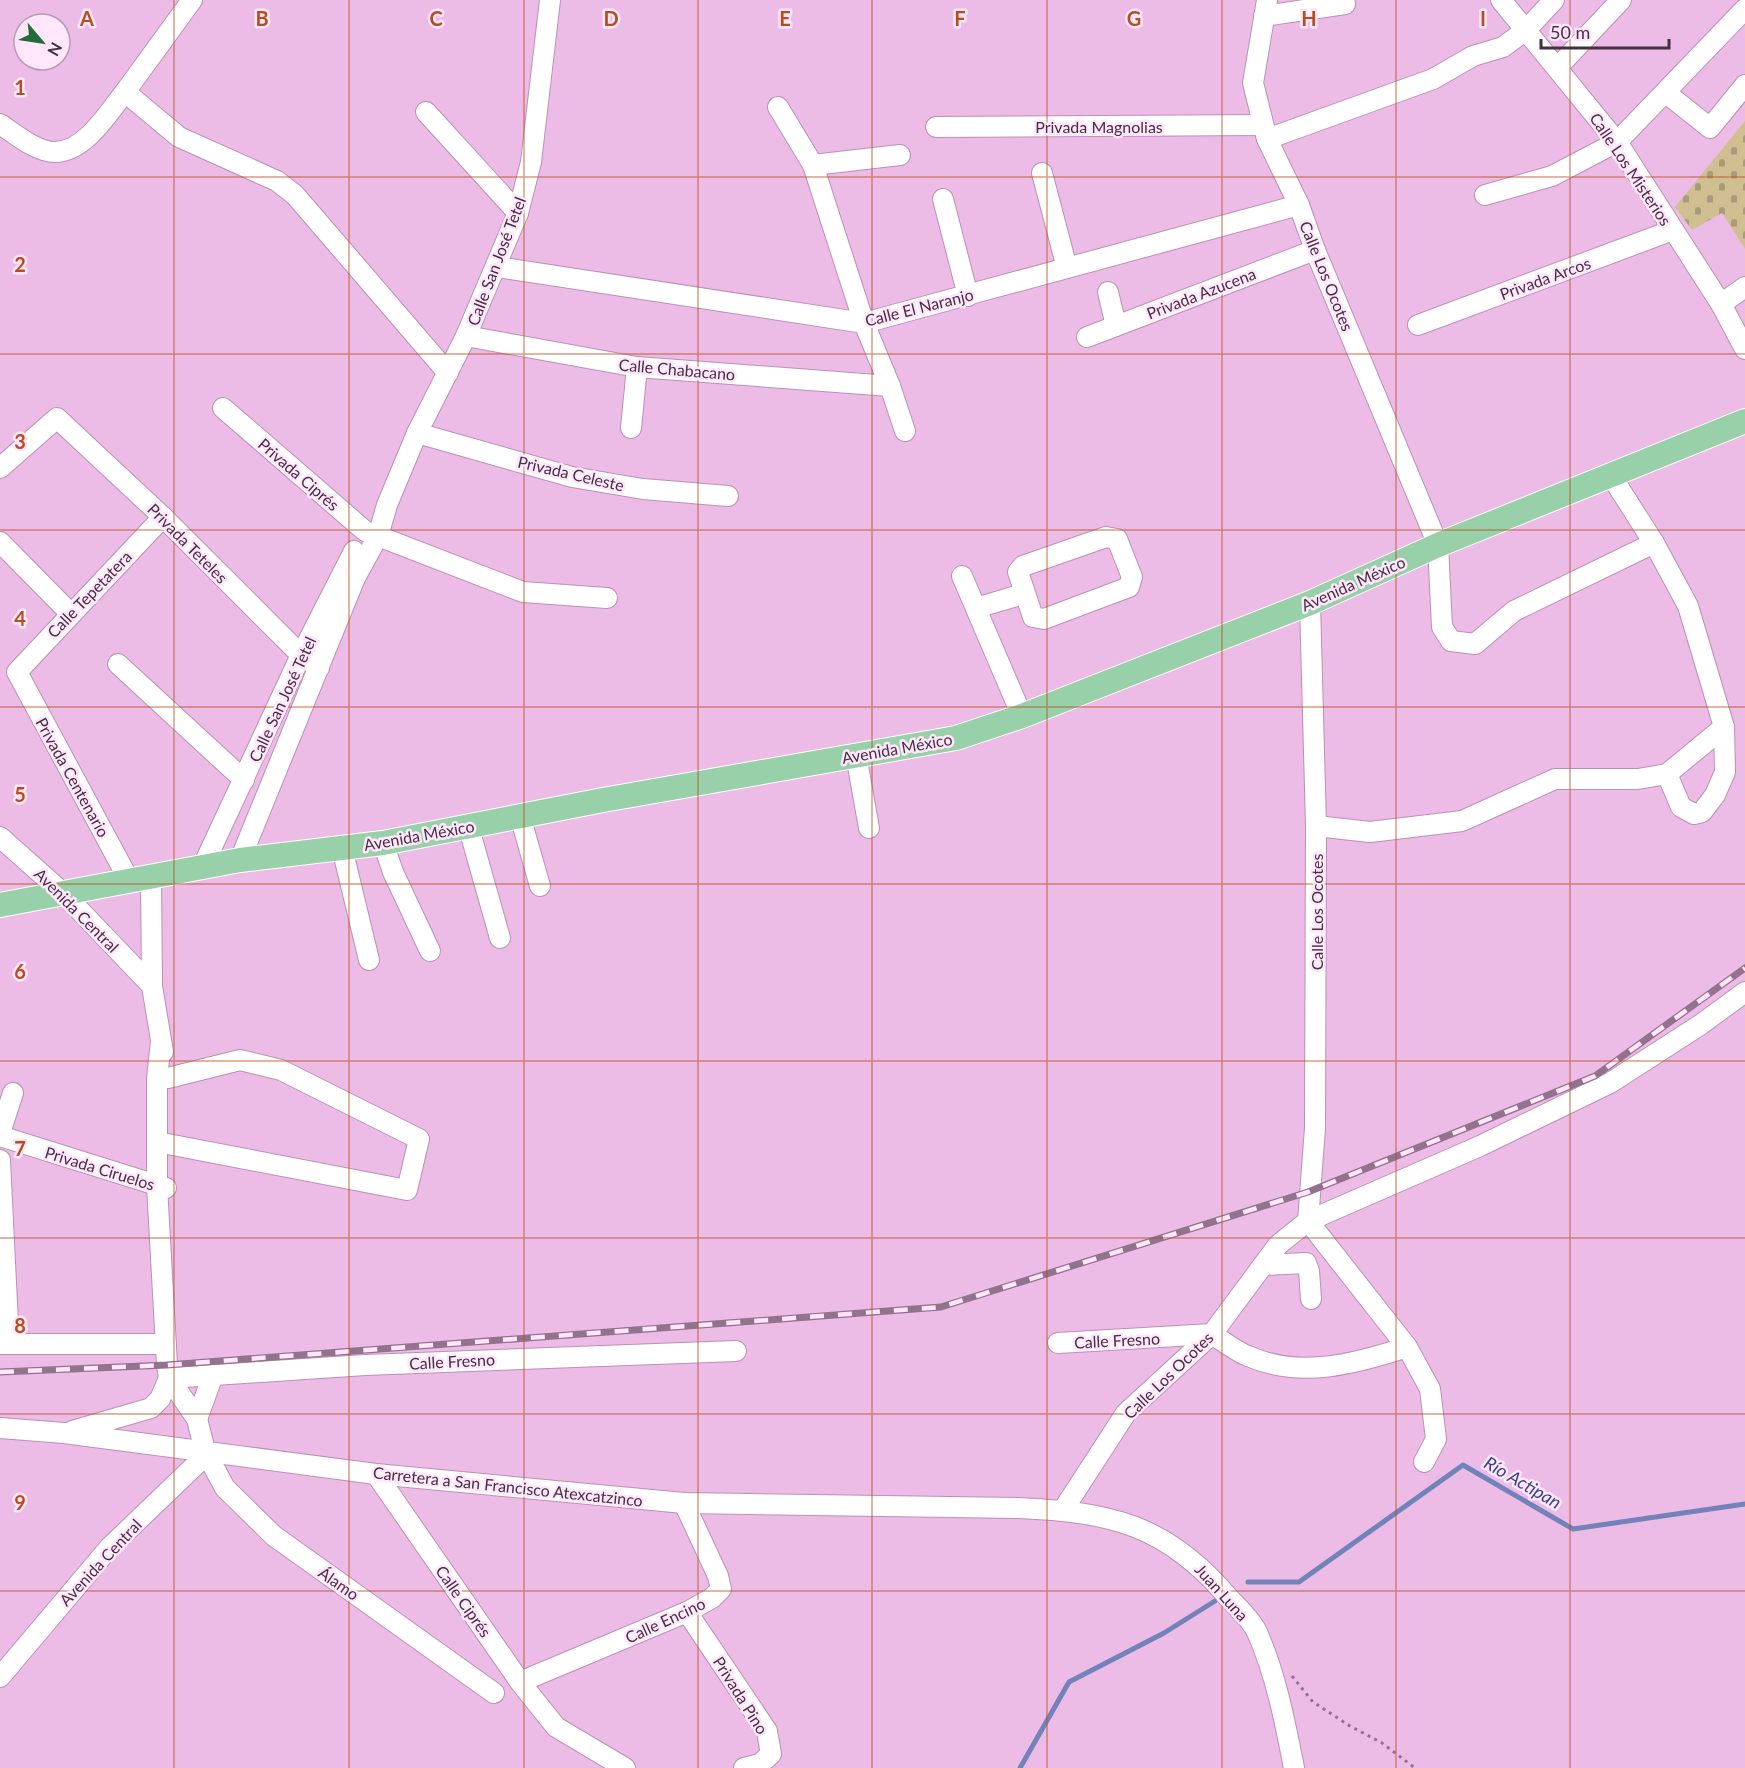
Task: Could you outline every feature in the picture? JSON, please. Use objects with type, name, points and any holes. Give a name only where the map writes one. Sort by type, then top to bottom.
[{"type":"main road","name":"Avenida México","points":[[0,905],[240,860],[383,843],[468,825],[956,738],[1022,716],[1310,603],[1438,545],[1745,421]]},
{"type":"street","points":[[0,124],[35,146],[55,152],[79,145],[125,92],[192,0]]},
{"type":"street","name":"Calle San José Tetel","points":[[203,866],[301,655],[387,505],[417,433],[466,336],[497,267],[518,213],[531,162],[550,0]]},
{"type":"street","name":"Calle Los Misterios","points":[[1501,0],[1617,142],[1721,304],[1745,349]]},
{"type":"street","name":"Privada Magnolias","points":[[936,127],[1265,132],[1433,79],[1473,56],[1503,47],[1526,30],[1554,0]]},
{"type":"street","points":[[1558,67],[1621,0]]},
{"type":"street","points":[[1265,8],[1345,4]]},
{"type":"street","name":"Calle Los Ocotes","points":[[1265,8],[1253,83],[1265,132],[1299,205],[1315,250],[1438,545],[1442,627],[1451,641],[1475,644],[1514,612],[1654,543]]},
{"type":"street","points":[[1485,195],[1552,176],[1617,142],[1745,9]]},
{"type":"street","points":[[1666,93],[1710,128],[1745,85]]},
{"type":"street","points":[[125,92],[179,137],[277,181],[295,195],[448,373]]},
{"type":"street","points":[[778,107],[813,165],[864,323],[890,386],[905,431]]},
{"type":"street","points":[[426,112],[518,213]]},
{"type":"street","points":[[813,165],[900,155]]},
{"type":"street","points":[[1041,173],[1067,268]]},
{"type":"street","points":[[943,199],[968,296]]},
{"type":"street","name":"Calle El Naranjo","points":[[497,267],[864,323],[1299,205]]},
{"type":"street","name":"Privada Arcos","points":[[1418,325],[1673,230]]},
{"type":"street","name":"Privada Azucena","points":[[1087,337],[1315,250]]},
{"type":"street","points":[[1721,304],[1745,287]]},
{"type":"street","points":[[1108,292],[1116,326]]},
{"type":"street","name":"Calle Chabacano","points":[[466,336],[637,367],[890,386]]},
{"type":"street","points":[[631,428],[637,367]]},
{"type":"street","name":"Privada Ciprés","points":[[223,408],[371,533],[523,592],[607,598]]},
{"type":"street","name":"Privada Teteles","points":[[0,468],[57,418],[163,517],[301,655],[319,668]]},
{"type":"street","name":"Privada Celeste","points":[[417,433],[572,477],[643,489],[728,496]]},
{"type":"street","points":[[1610,474],[1654,543],[1688,606],[1724,727],[1725,772],[1715,795],[1702,812],[1694,814],[1681,807],[1667,774]]},
{"type":"street","name":"Calle Tepetatera","points":[[17,672],[70,613],[163,517]]},
{"type":"street","name":"Calle San José Tetel","points":[[240,860],[319,668],[371,533]]},
{"type":"street","points":[[1106,537],[1117,539],[1132,577],[1129,587],[1044,619],[1033,618],[1023,594],[1018,572],[1023,566],[1106,537]]},
{"type":"street","points":[[0,542],[70,613]]},
{"type":"street","points":[[962,576],[1022,716]]},
{"type":"street","points":[[976,608],[1023,594]]},
{"type":"street","name":"Calle Los Ocotes","points":[[1308,1221],[1315,1128],[1316,826],[1310,603]]},
{"type":"street","points":[[118,664],[244,780]]},
{"type":"street","name":"Privada Centenario","points":[[17,672],[141,880]]},
{"type":"street","points":[[1316,826],[1370,832],[1462,821],[1555,779],[1638,779],[1667,774],[1724,727]]},
{"type":"street","points":[[856,755],[870,828]]},
{"type":"street","points":[[520,816],[540,886]]},
{"type":"street","points":[[468,825],[500,938]]},
{"type":"street","name":"Avenida Central","points":[[0,837],[64,894],[152,986]]},
{"type":"street","points":[[383,843],[393,872],[430,951]]},
{"type":"street","points":[[342,848],[369,960]]},
{"type":"street","points":[[64,1433],[151,1407],[160,1399],[169,1378],[160,1212],[168,1078],[152,986],[141,880]]},
{"type":"street","name":"Calle Los Ocotes","points":[[1063,1510],[1126,1413],[1212,1334],[1278,1245],[1308,1221],[1479,1146],[1610,1083],[1700,1025],[1745,992]]},
{"type":"street","points":[[161,1041],[157,1078],[163,1143]]},
{"type":"street","points":[[163,1143],[407,1190],[419,1139],[281,1070],[240,1060],[168,1078]]},
{"type":"street","name":"Privada Ciruelos","points":[[13,1093],[0,1135],[161,1187]]},
{"type":"street","points":[[0,1160],[4,1344],[166,1344]]},
{"type":"street","points":[[1308,1221],[1407,1347],[1430,1389],[1436,1439],[1424,1462]]},
{"type":"street","points":[[1263,1265],[1306,1263],[1309,1271],[1311,1299]]},
{"type":"street","points":[[1212,1334],[1247,1356],[1292,1369],[1331,1367],[1367,1360],[1407,1347]]},
{"type":"street","name":"Calle Fresno","points":[[1058,1343],[1212,1334]]},
{"type":"street","name":"Calle Fresno","points":[[169,1378],[469,1360],[736,1351]]},
{"type":"street","points":[[197,1419],[213,1375]]},
{"type":"street","points":[[169,1378],[197,1419],[206,1452]]},
{"type":"street","name":"Carretera a San Francisco Atexcatzinco","points":[[0,1428],[64,1433],[376,1474],[684,1503],[1018,1508]]},
{"type":"street","name":"Avenida Central","points":[[0,1677],[109,1548],[206,1452]]},
{"type":"street","name":"Álamo","points":[[206,1452],[225,1488],[274,1536],[494,1693]]},
{"type":"street","name":"Calle Ciprés","points":[[376,1474],[520,1682],[556,1726],[625,1768]]},
{"type":"street","name":"Calle Encino","points":[[520,1682],[687,1612],[712,1598],[721,1588],[718,1576],[684,1503]]},
{"type":"street","name":"Juan Luna","points":[[1018,1508],[1063,1510],[1107,1516],[1144,1529],[1177,1547],[1204,1569],[1256,1630],[1280,1698],[1293,1768]]},
{"type":"street","name":"Privada Pino","points":[[687,1612],[767,1731],[771,1754],[760,1764],[744,1768]]},
{"type":"path","points":[[1292,1675],[1313,1702],[1382,1743],[1415,1768]]},
{"type":"green space","points":[[1745,121],[1745,249],[1722,213],[1692,230],[1675,207]]},
{"type":"waterway","name":"Río Actipan","points":[[1248,1582],[1299,1582],[1463,1465],[1573,1529],[1745,1504]]},
{"type":"waterway","name":"Río Actipan","points":[[1020,1768],[1069,1682],[1164,1633],[1215,1601]]},
{"type":"railway","points":[[0,1372],[167,1365],[941,1307],[1308,1192],[1595,1076],[1745,968]]}]
